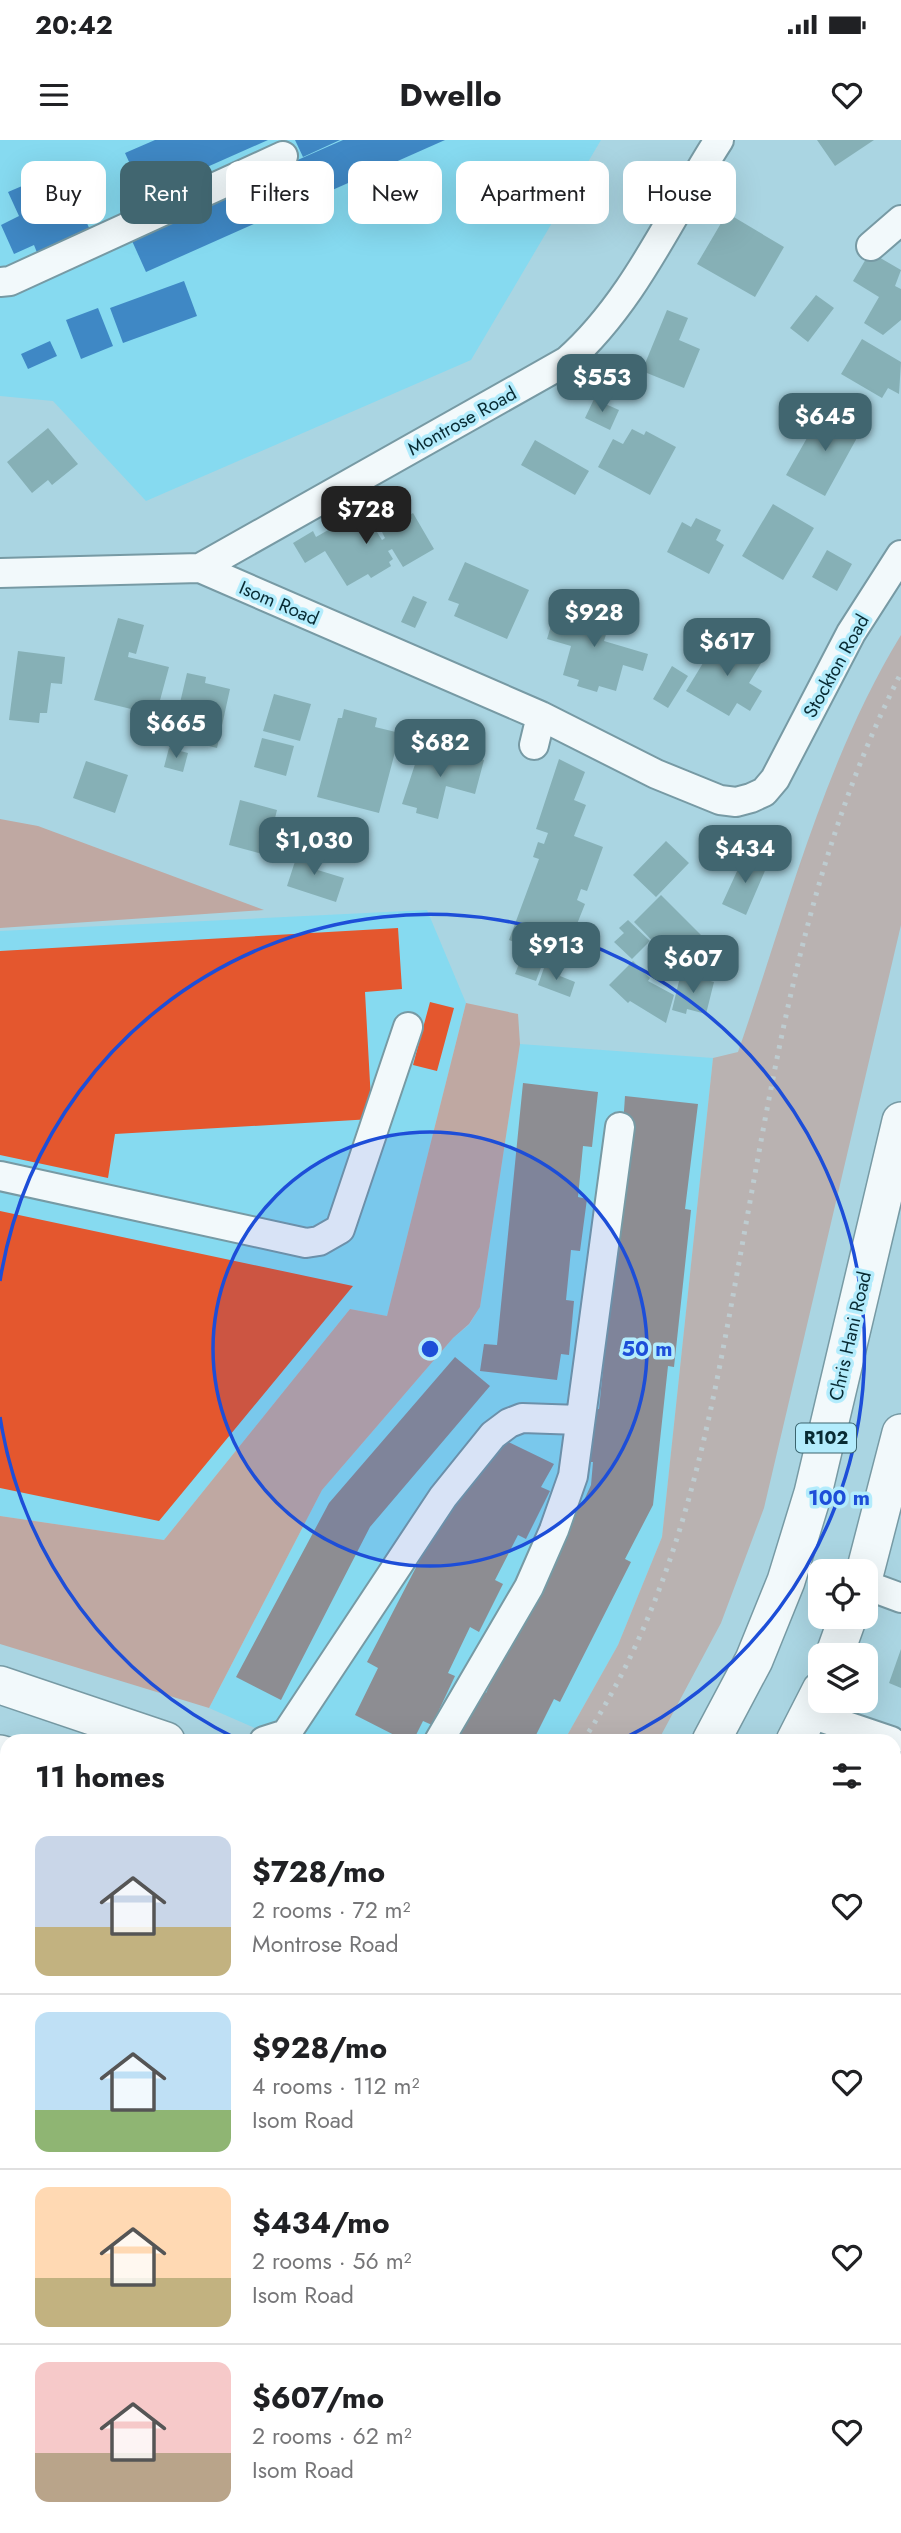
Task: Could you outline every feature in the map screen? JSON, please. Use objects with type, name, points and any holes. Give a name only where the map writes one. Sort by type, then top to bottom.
[{"type":"main road","name":"Chris Hani Road","points":[[715,1734],[754,1660],[786,1581],[813,1493],[898,1154]]},
{"type":"main road","points":[[868,1559],[901,1433]]},
{"type":"main road","points":[[0,1685],[145,1734]]},
{"type":"street","name":"Montrose Road","points":[[200,568],[568,361],[603,325],[637,275],[719,140]]},
{"type":"street","points":[[0,282],[10,281],[283,156]]},
{"type":"street","points":[[871,246],[901,220]]},
{"type":"street","name":"Stockton Road","points":[[775,779],[851,634],[901,555]]},
{"type":"street","name":"Isom Road","points":[[0,573],[200,568],[541,716],[656,774],[720,800],[736,802],[751,799],[764,792],[775,779]]},
{"type":"street","points":[[534,744],[541,716]]},
{"type":"street","points":[[0,1176],[306,1243],[319,1241],[340,1229],[408,1027]]},
{"type":"street","points":[[443,1734],[529,1587],[554,1530],[573,1476],[620,1127]]},
{"type":"street","points":[[283,1734],[443,1497],[493,1435],[509,1423],[522,1418],[580,1420]]},
{"type":"street","points":[[878,1589],[901,1598]]},
{"type":"street","points":[[809,1715],[868,1734]]},
{"type":"shaded area","points":[[0,140],[601,140],[589,161],[456,161],[456,224],[551,224],[471,360],[146,501],[53,401],[0,396]]},
{"type":"shaded area","points":[[901,635],[901,925],[764,1508],[721,1623],[662,1734],[568,1734],[618,1645],[662,1537],[713,1058],[738,1052],[828,786],[874,684]]},
{"type":"shaded area","points":[[0,819],[38,826],[264,910],[0,928]]},
{"type":"shaded area","points":[[427,910],[466,1003],[387,1316],[350,1309],[164,1540],[0,1516],[0,931]]},
{"type":"shaded area","points":[[466,1003],[518,1014],[520,1044],[480,1307],[469,1324],[453,1338],[322,1490],[209,1708],[0,1644],[0,1516],[164,1540],[350,1309],[387,1316]]},
{"type":"shaded area","points":[[520,1044],[713,1058],[662,1537],[618,1645],[568,1734],[269,1734],[209,1708],[322,1490],[453,1338],[469,1325],[480,1307]]},
{"type":"building: Shops","points":[[398,928],[402,989],[365,992],[372,1119],[115,1134],[108,1178],[0,1155],[0,951]]},
{"type":"building: Shops","points":[[430,1002],[454,1008],[437,1071],[413,1065]]},
{"type":"building: Shops","points":[[0,1211],[353,1286],[159,1521],[0,1488]]},
{"type":"building: Schools","points":[[155,140],[268,140],[212,165],[212,161],[129,161],[125,153]]},
{"type":"building: Schools","points":[[295,140],[340,140],[303,157]]},
{"type":"building: Schools","points":[[343,140],[445,140],[398,161],[348,161],[348,183],[334,189],[334,161],[295,161]]},
{"type":"building: Schools","points":[[21,186],[21,224],[87,224],[91,232],[38,255],[34,245],[14,254],[1,225],[19,216],[8,192]]},
{"type":"building: Schools","points":[[226,188],[226,224],[254,224],[146,272],[128,232],[146,224],[212,224],[212,195]]},
{"type":"building: Schools","points":[[184,281],[197,316],[123,343],[110,308]]},
{"type":"building: Schools","points":[[98,308],[113,346],[81,359],[66,320]]},
{"type":"building: Schools","points":[[50,341],[57,356],[28,369],[21,354]]},
{"type":"building: Industry","points":[[523,1083],[598,1092],[592,1147],[583,1146],[578,1197],[587,1199],[580,1251],[571,1250],[566,1300],[574,1301],[569,1355],[561,1354],[557,1380],[480,1371],[484,1344],[497,1345]]},
{"type":"building: Industry","points":[[625,1096],[698,1104],[685,1209],[691,1210],[674,1367],[668,1366],[653,1505],[625,1559],[631,1562],[560,1702],[554,1699],[536,1734],[455,1734],[478,1689],[486,1693],[572,1503],[581,1507],[591,1485],[593,1462],[584,1462],[590,1408],[599,1409],[604,1359],[595,1358],[600,1304],[611,1305]]},
{"type":"building: Industry","points":[[455,1357],[490,1386],[370,1527],[281,1700],[236,1677],[329,1503]]},
{"type":"building: Industry","points":[[496,1436],[554,1464],[541,1487],[550,1491],[526,1539],[518,1535],[495,1580],[503,1584],[479,1632],[470,1627],[448,1673],[455,1676],[432,1725],[423,1721],[416,1734],[392,1734],[355,1715],[378,1668],[367,1662],[468,1467]]},
{"type":"building: Other","points":[[817,140],[874,140],[835,166]]},
{"type":"building: Other","points":[[736,218],[784,247],[755,297],[697,264],[721,224],[736,224]]},
{"type":"building: Other","points":[[870,252],[901,270],[895,286],[901,289],[901,320],[883,335],[864,323],[879,297],[853,281]]},
{"type":"building: Other","points":[[816,295],[834,308],[808,342],[790,328]]},
{"type":"building: Other","points":[[667,310],[688,318],[679,340],[700,349],[684,388],[642,371]]},
{"type":"building: Other","points":[[862,339],[901,362],[899,394],[888,388],[882,398],[841,374]]},
{"type":"building: Other","points":[[594,399],[619,410],[610,430],[585,418]]},
{"type":"building: Other","points":[[843,414],[864,425],[825,496],[786,475],[820,415],[838,424]]},
{"type":"building: Other","points":[[48,428],[78,464],[52,485],[48,480],[32,493],[7,462]]},
{"type":"building: Other","points":[[632,429],[644,435],[646,431],[676,447],[650,495],[598,467],[613,439],[623,444]]},
{"type":"building: Other","points":[[535,440],[589,471],[575,495],[521,465]]},
{"type":"building: Other","points":[[773,504],[814,528],[783,580],[742,556]]},
{"type":"building: Other","points":[[363,510],[382,540],[385,538],[382,532],[413,513],[434,549],[403,567],[392,549],[388,551],[393,559],[389,562],[391,566],[371,578],[368,574],[347,586],[325,551],[305,563],[293,543],[313,531],[316,537]]},
{"type":"building: Other","points":[[696,518],[721,530],[716,540],[724,545],[709,574],[667,552],[682,522],[691,527]]},
{"type":"building: Other","points":[[827,550],[852,564],[837,591],[812,577]]},
{"type":"building: Other","points":[[465,562],[529,590],[507,639],[454,616],[459,604],[448,600]]},
{"type":"building: Other","points":[[413,596],[427,602],[415,628],[401,622]]},
{"type":"building: Other","points":[[586,599],[614,608],[604,641],[648,654],[643,671],[623,665],[616,691],[599,686],[597,692],[577,686],[579,680],[563,675],[571,646],[547,639],[554,616],[579,623]]},
{"type":"building: Other","points":[[118,618],[144,625],[136,654],[129,652],[128,657],[169,667],[156,715],[94,700]]},
{"type":"building: Other","points":[[720,635],[763,660],[749,683],[762,691],[750,711],[737,703],[729,716],[686,691]]},
{"type":"building: Other","points":[[18,651],[65,657],[62,684],[51,683],[47,713],[40,713],[39,723],[9,720]]},
{"type":"building: Other","points":[[672,666],[688,676],[668,708],[653,699]]},
{"type":"building: Other","points":[[187,673],[206,677],[205,683],[230,689],[217,748],[172,737]]},
{"type":"building: Other","points":[[274,694],[311,704],[300,741],[263,731]]},
{"type":"building: Other","points":[[344,709],[377,718],[375,727],[400,733],[379,813],[317,797],[338,718],[342,718]]},
{"type":"building: Other","points":[[262,738],[294,746],[286,776],[254,767]]},
{"type":"building: Other","points":[[421,746],[442,751],[441,756],[452,759],[454,752],[484,760],[475,794],[446,786],[438,819],[416,813],[417,808],[402,804]]},
{"type":"building: Other","points":[[169,748],[188,753],[183,772],[164,767]]},
{"type":"building: Other","points":[[559,759],[585,772],[574,800],[586,805],[574,836],[603,847],[587,891],[581,889],[577,900],[585,904],[575,929],[564,924],[552,956],[509,940],[539,859],[533,857],[538,842],[544,844],[548,833],[536,829]]},
{"type":"building: Other","points":[[86,761],[128,775],[115,813],[73,798]]},
{"type":"building: Other","points":[[240,800],[277,810],[266,855],[229,845]]},
{"type":"building: Other","points":[[666,841],[689,863],[656,897],[633,875]]},
{"type":"building: Other","points":[[300,846],[317,851],[311,868],[344,878],[336,902],[287,886]]},
{"type":"building: Other","points":[[744,856],[767,866],[746,915],[722,904]]},
{"type":"building: Other","points":[[661,895],[704,938],[676,965],[634,922]]},
{"type":"building: Other","points":[[628,920],[650,941],[632,959],[614,942],[624,933],[619,928]]},
{"type":"building: Other","points":[[532,960],[542,965],[536,981],[515,974],[520,961],[530,965]]},
{"type":"building: Other","points":[[633,961],[650,978],[648,981],[674,995],[666,1023],[630,1001],[628,1003],[609,985]]},
{"type":"building: Other","points":[[545,965],[562,971],[560,976],[575,982],[570,997],[538,985]]},
{"type":"building: Other","points":[[681,973],[714,982],[706,1014],[687,1009],[686,1014],[672,1010]]},
{"type":"building: Other","points":[[901,1649],[901,1688],[889,1683]]},
{"type":"railway","points":[[587,1734],[644,1627],[686,1508],[716,1384],[767,1108],[799,959],[842,813],[869,742],[901,673]]}]
